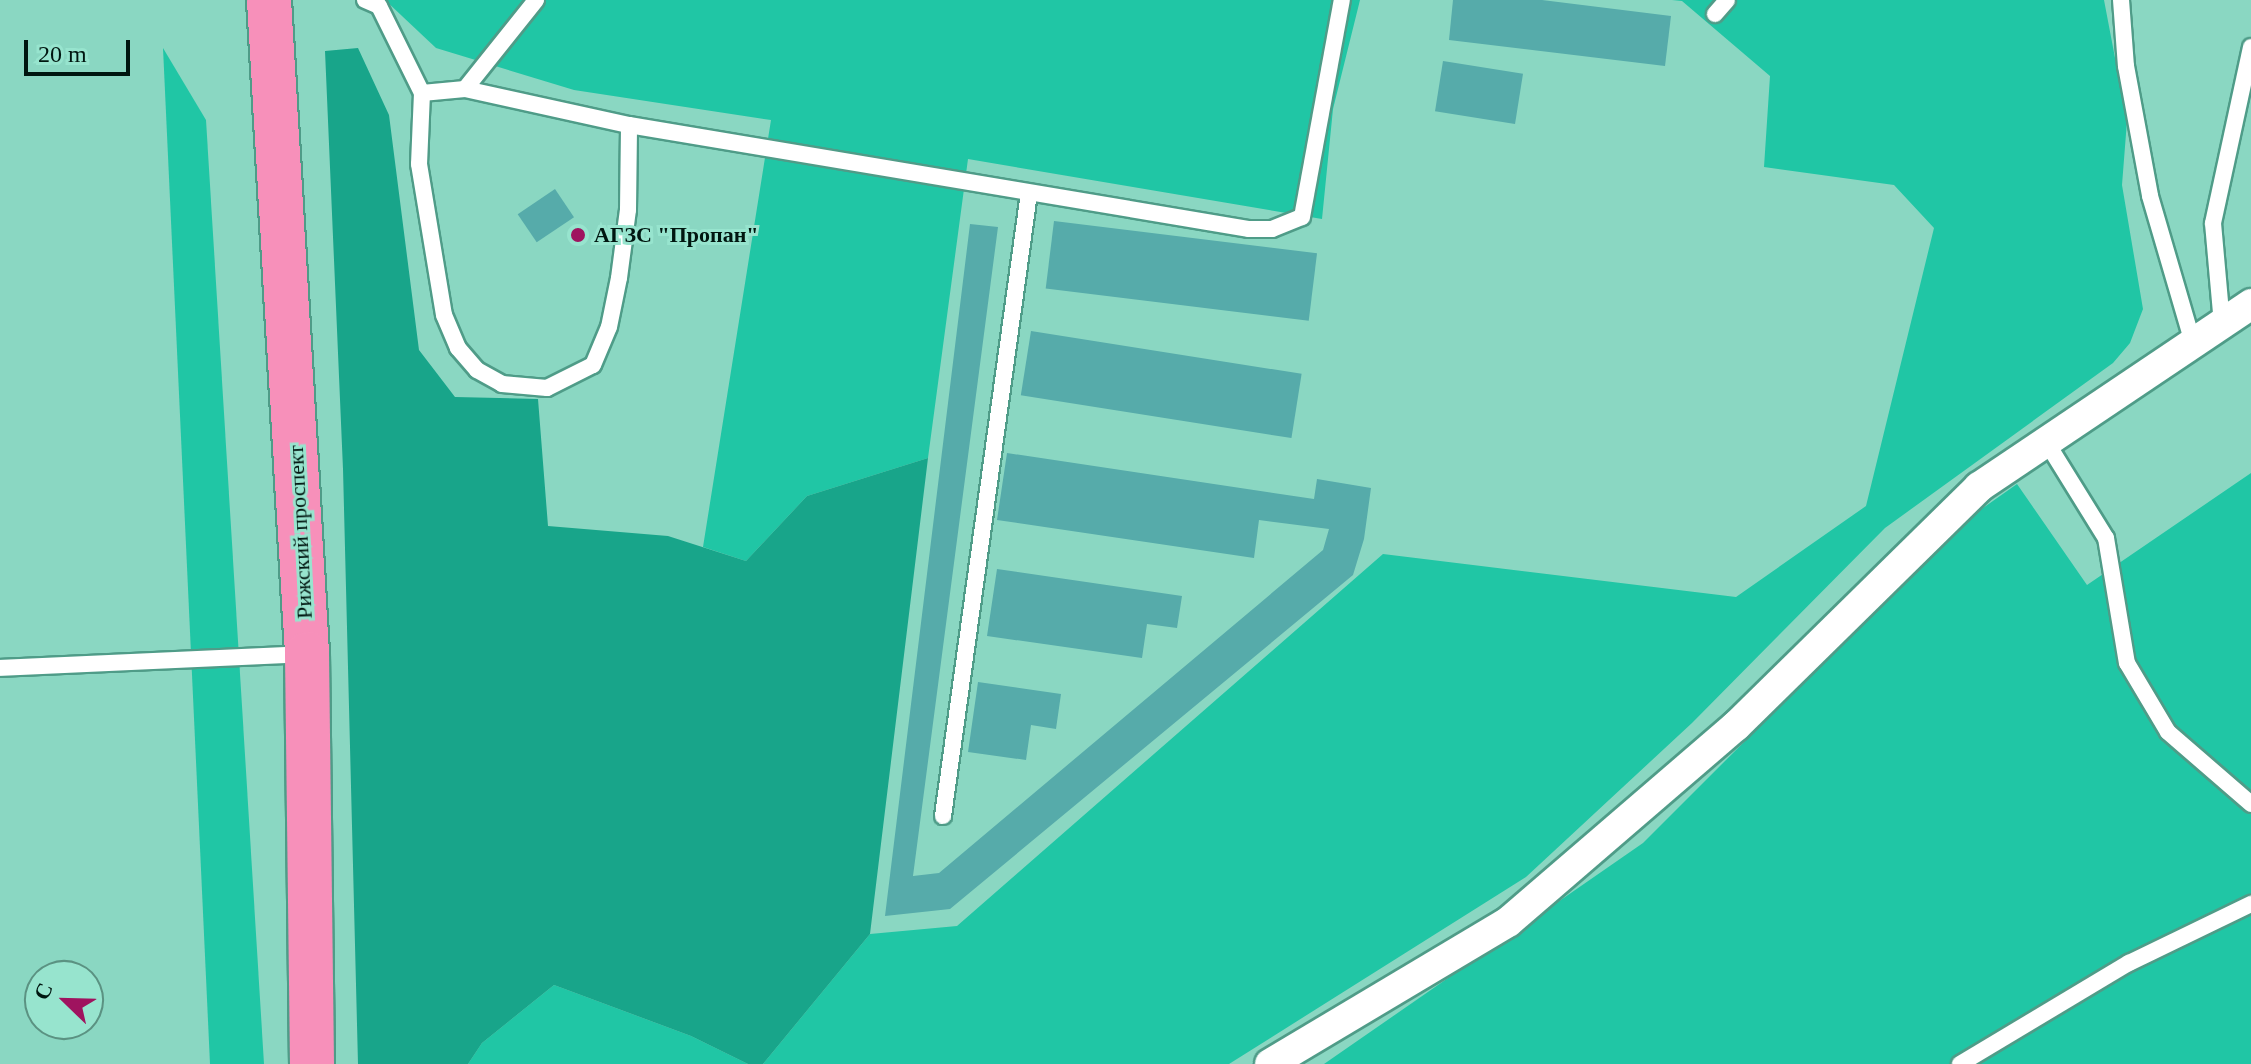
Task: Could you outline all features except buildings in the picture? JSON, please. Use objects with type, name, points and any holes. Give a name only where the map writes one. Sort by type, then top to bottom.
[{"type":"highway","name":"Рижский проспект","points":[[269,0],[307,654],[312,1064]]},
{"type":"street","points":[[1270,1064],[1508,922],[1736,726],[1979,487],[2194,346],[2251,304]]},
{"type":"lane","points":[[365,0],[379,6],[422,93],[419,164],[444,315],[458,348],[477,370],[502,384],[547,388],[593,365],[609,327],[619,278],[628,210],[629,125]]},
{"type":"lane","points":[[465,89],[536,0]]},
{"type":"lane","points":[[422,93],[465,89],[629,125],[1249,229],[1272,229],[1302,217],[1342,0]]},
{"type":"lane","points":[[1715,14],[1727,0]]},
{"type":"lane","points":[[2121,0],[2126,66],[2150,196],[2194,346]]},
{"type":"lane","points":[[2222,324],[2213,223],[2251,47]]},
{"type":"lane","points":[[943,816],[1029,193]]},
{"type":"lane","points":[[2047,443],[2106,538],[2127,663],[2168,732],[2251,804]]},
{"type":"lane","points":[[0,668],[307,654]]},
{"type":"lane","points":[[1960,1064],[2129,963],[2251,904]]},
{"type":"green space","points":[[385,0],[1360,0],[1333,109],[1322,219],[968,159],[928,458],[807,496],[746,561],[703,547],[771,120],[574,90],[436,48]]},
{"type":"green space","points":[[1672,0],[2104,0],[2127,121],[2122,185],[2143,309],[2130,343],[2113,363],[1885,528],[1692,723],[1526,877],[1229,1064],[763,1064],[870,934],[957,926],[1383,554],[1736,597],[1866,506],[1934,228],[1894,185],[1764,167],[1770,76],[1682,1]]},
{"type":"green space","points":[[163,48],[206,120],[264,1064],[210,1064]]},
{"type":"green space","points":[[358,48],[389,115],[419,350],[455,397],[538,399],[548,526],[668,536],[746,561],[807,496],[928,458],[870,934],[763,1064],[748,1064],[691,1036],[554,985],[482,1043],[468,1064],[358,1064],[343,469],[325,51]]},
{"type":"green space","points":[[2251,473],[2251,1064],[1324,1064],[1643,843],[1966,520],[2017,484],[2087,585]]},
{"type":"green space","points":[[554,985],[691,1036],[748,1064],[468,1064],[482,1043]]},
{"type":"place","name":"АГЗС \"Пропан\"","points":[[578,235]]}]
